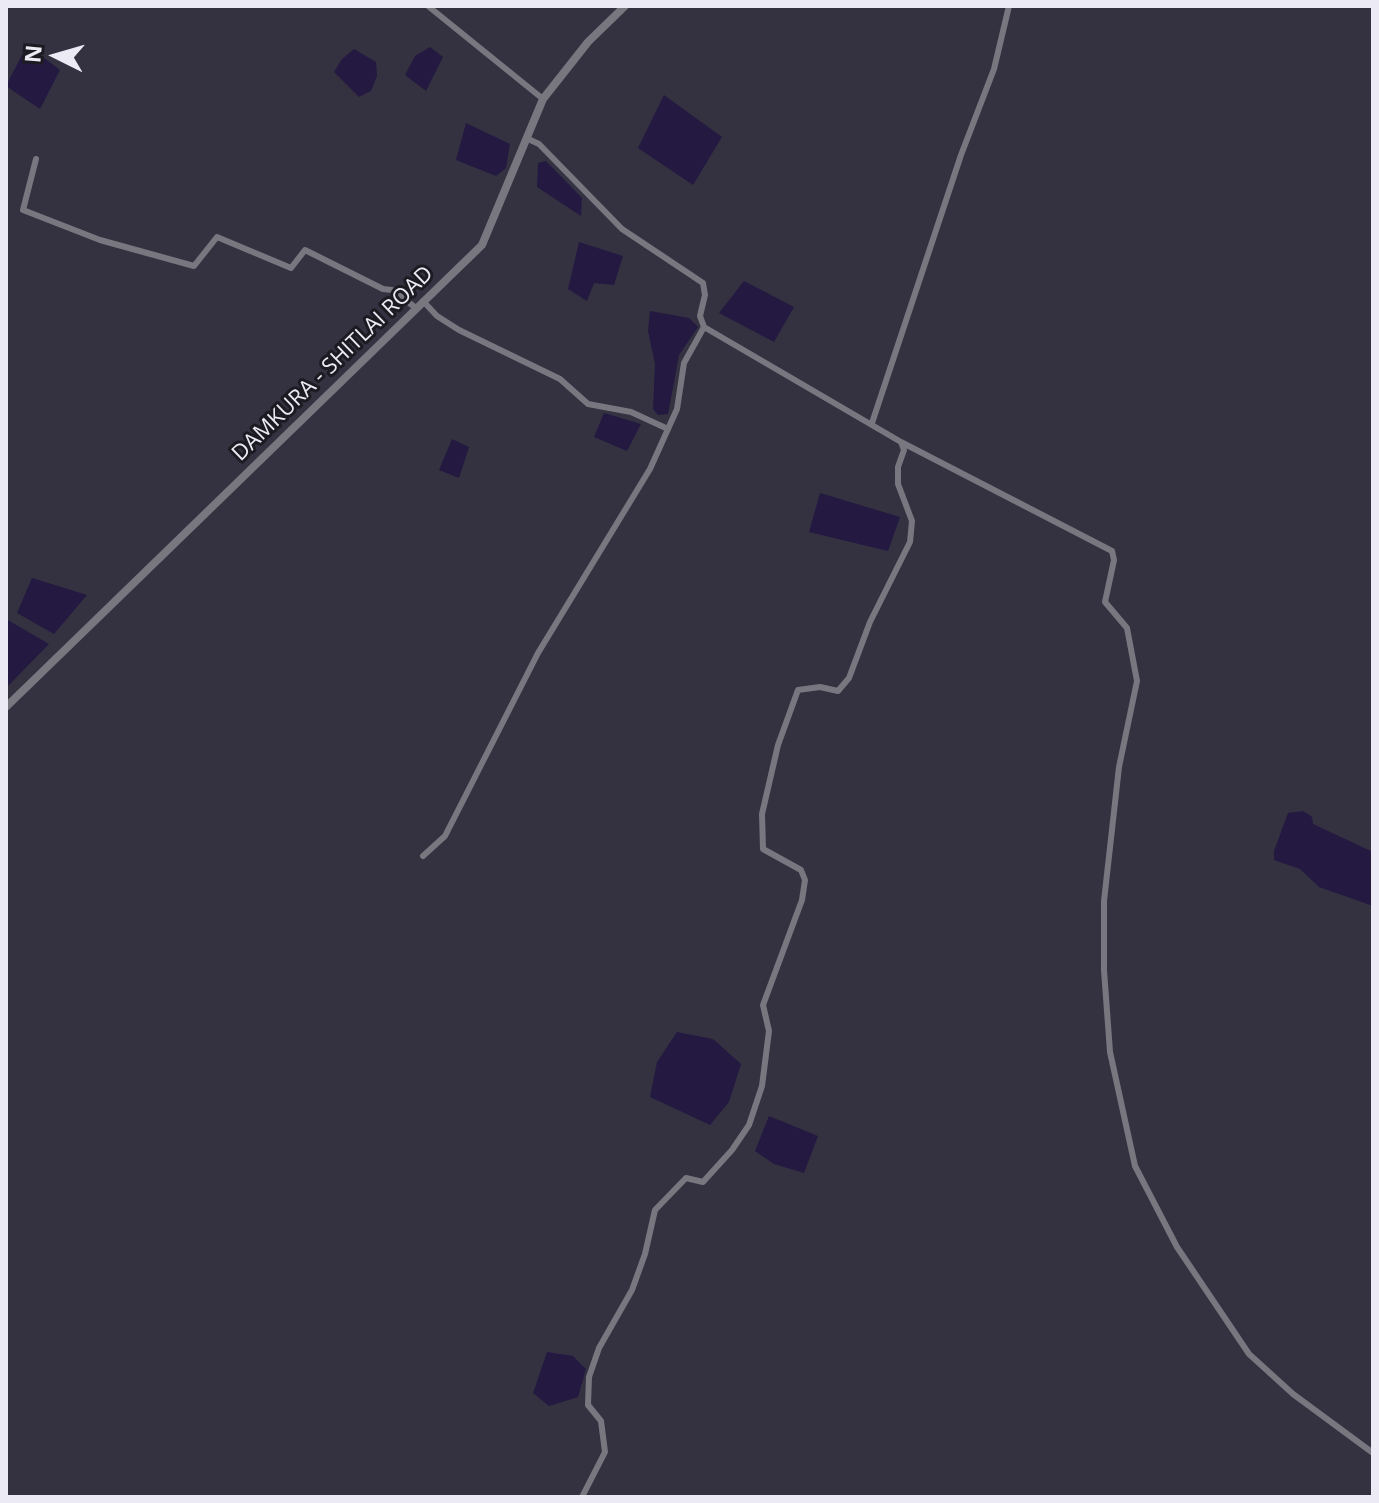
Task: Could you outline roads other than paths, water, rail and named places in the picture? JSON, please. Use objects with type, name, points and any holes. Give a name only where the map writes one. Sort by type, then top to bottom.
[{"type":"street","points":[[428,6],[543,99]]},
{"type":"street","name":"DAMKURA - SHITLAI ROAD","points":[[6,707],[482,245],[543,99],[588,42],[625,6]]},
{"type":"street","points":[[872,423],[961,155],[994,69],[1009,6]]},
{"type":"street","points":[[525,137],[539,144],[622,229],[703,283],[705,295],[700,316],[704,327],[901,442],[1112,551],[1114,560],[1104,597],[1127,628],[1137,681],[1117,782],[1104,901],[1104,970],[1110,1052],[1135,1166],[1177,1247],[1249,1354],[1293,1394],[1373,1453]]},
{"type":"street","points":[[36,159],[23,210],[100,240],[194,266],[217,237],[291,268],[305,250],[420,304],[459,330],[560,379],[588,404],[631,412],[668,429]]},
{"type":"street","points":[[423,856],[445,836],[521,683],[650,469],[677,409],[684,363],[704,327]]},
{"type":"street","points":[[582,1497],[605,1452],[601,1421],[588,1405],[589,1377],[599,1348],[632,1290],[655,1210],[686,1178],[703,1182],[732,1150],[749,1125],[762,1086],[769,1031],[763,1005],[802,900],[805,880],[801,870],[763,849],[762,814],[767,784],[798,690],[820,687],[838,691],[849,678],[870,622],[910,542],[912,521],[898,484],[898,467],[904,450],[901,442]]}]
